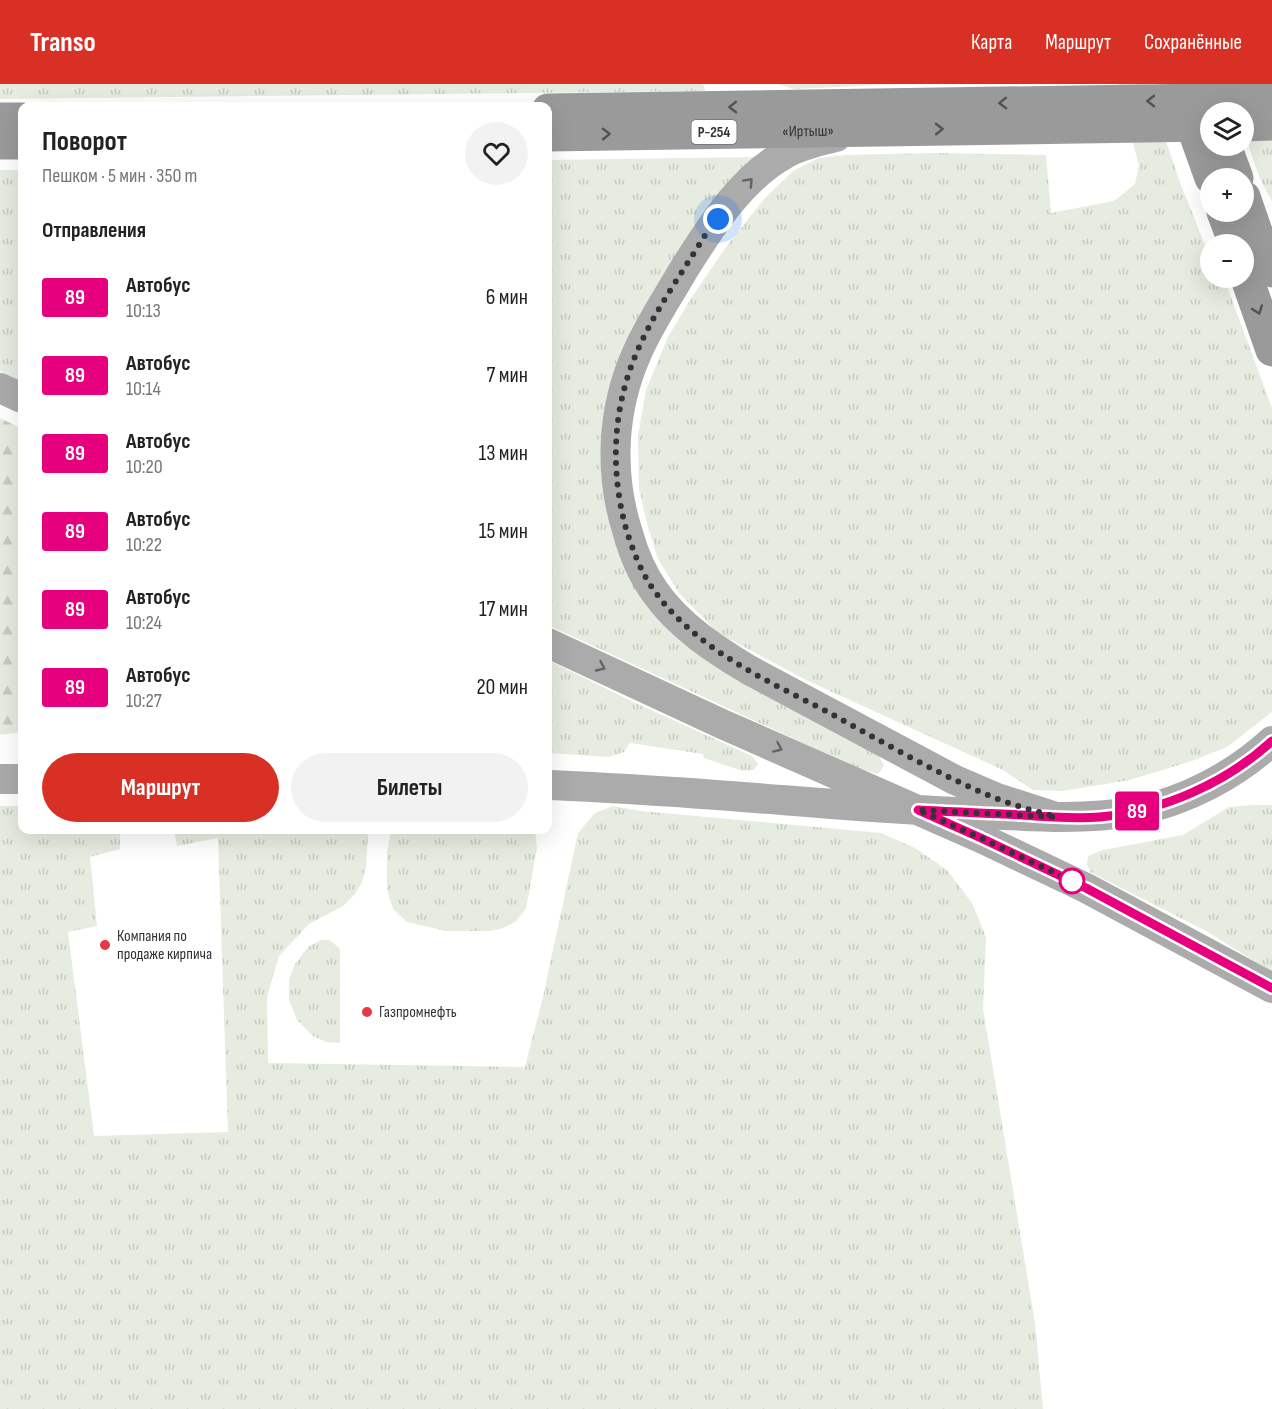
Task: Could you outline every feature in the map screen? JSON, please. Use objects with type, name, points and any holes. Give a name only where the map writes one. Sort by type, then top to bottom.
[{"type":"highway","points":[[741,84],[763,92],[796,99],[854,105]]},
{"type":"highway","points":[[1178,84],[1207,168]]},
{"type":"highway","points":[[1203,84],[1209,102]]},
{"type":"highway","name":"Р-254","points":[[1064,115],[1272,99]]},
{"type":"highway","name":"«Иртыш»","points":[[552,110],[854,105],[1064,115]]},
{"type":"highway","name":"«Иртыш»","points":[[552,135],[881,130],[1064,115]]},
{"type":"highway","name":"Р-254","points":[[1064,115],[1200,124]]},
{"type":"highway","points":[[0,119],[18,119]]},
{"type":"highway","points":[[1254,125],[1272,124]]},
{"type":"highway","points":[[0,143],[18,142]]},
{"type":"highway","points":[[1251,222],[1264,270],[1272,350]]},
{"type":"main road","points":[[881,130],[842,135],[787,152],[755,175],[707,232],[649,327],[628,377],[615,436],[615,466],[623,519],[641,570],[655,593],[672,613],[708,644],[749,670],[955,780],[997,798],[1056,817]]},
{"type":"main road","points":[[0,388],[18,396]]},
{"type":"main road","points":[[552,644],[722,724],[981,838],[1086,888],[1272,988]]},
{"type":"main road","points":[[552,785],[918,810],[1100,817],[1139,810],[1209,785],[1242,766],[1272,741]]},
{"type":"main road","points":[[0,779],[18,779]]},
{"type":"green space","points":[[0,84],[701,84],[705,91],[0,99]]},
{"type":"green space","points":[[778,84],[900,84],[794,89]]},
{"type":"green space","points":[[1118,84],[1146,84],[1201,234],[1200,288],[1228,288],[1272,408],[1272,712],[1227,747],[1192,761],[1130,780],[1062,791],[1033,790],[1003,770],[806,680],[718,633],[679,593],[658,559],[639,489],[638,436],[646,390],[668,337],[726,247],[765,198],[793,171],[819,158],[845,155],[936,153],[1046,155],[1051,213],[1114,201],[1135,184],[1139,166]]},
{"type":"green space","points":[[1272,84],[1272,201],[1252,156],[1254,156],[1254,113]]},
{"type":"green space","points":[[758,157],[621,358],[622,549],[749,687],[879,756],[884,766],[878,774],[857,768],[552,627],[552,160]]},
{"type":"green space","points":[[0,170],[18,170],[18,380],[0,371]]},
{"type":"green space","points":[[0,418],[18,427],[18,733],[0,735]]},
{"type":"green space","points":[[552,662],[752,756],[758,764],[754,770],[743,771],[704,758],[703,754],[630,743],[624,752],[608,757],[552,753]]},
{"type":"green space","points":[[1272,805],[1272,972],[1206,931],[1090,872],[1087,864],[1088,856],[1103,850],[1183,835],[1229,807]]},
{"type":"green space","points":[[0,806],[18,806],[18,834],[120,834],[120,849],[90,857],[97,926],[68,932],[94,1136],[228,1132],[218,838],[177,846],[175,834],[368,834],[366,867],[362,882],[355,894],[343,906],[309,924],[279,956],[267,997],[268,1063],[525,1067],[543,997],[578,833],[595,813],[613,806],[641,811],[881,833],[915,848],[947,870],[972,903],[986,937],[983,1009],[1035,1323],[1043,1409],[0,1409]]},
{"type":"green space","points":[[390,834],[535,834],[537,848],[526,909],[515,922],[501,929],[489,931],[446,931],[407,922],[393,909],[387,889],[387,852]]},
{"type":"green space","points":[[321,940],[330,940],[340,949],[340,1043],[326,1042],[313,1036],[297,1020],[289,1000],[289,980],[295,964],[308,947]]},
{"type":"bus line","name":"89","points":[[1272,741],[1242,766],[1209,785],[1139,810],[1100,817],[918,810],[1086,888],[1272,988]]},
{"type":"place","name":"Компания по продаже кирпича","points":[[105,945]]},
{"type":"place","name":"Газпромнефть","points":[[367,1012]]},
{"type":"route","points":[[718,219],[707,232],[649,327],[636,354],[621,403],[615,436],[618,494],[631,546],[641,570],[655,593],[672,613],[700,638],[749,670],[955,780],[997,798],[1056,817],[918,810],[1072,881]]}]
